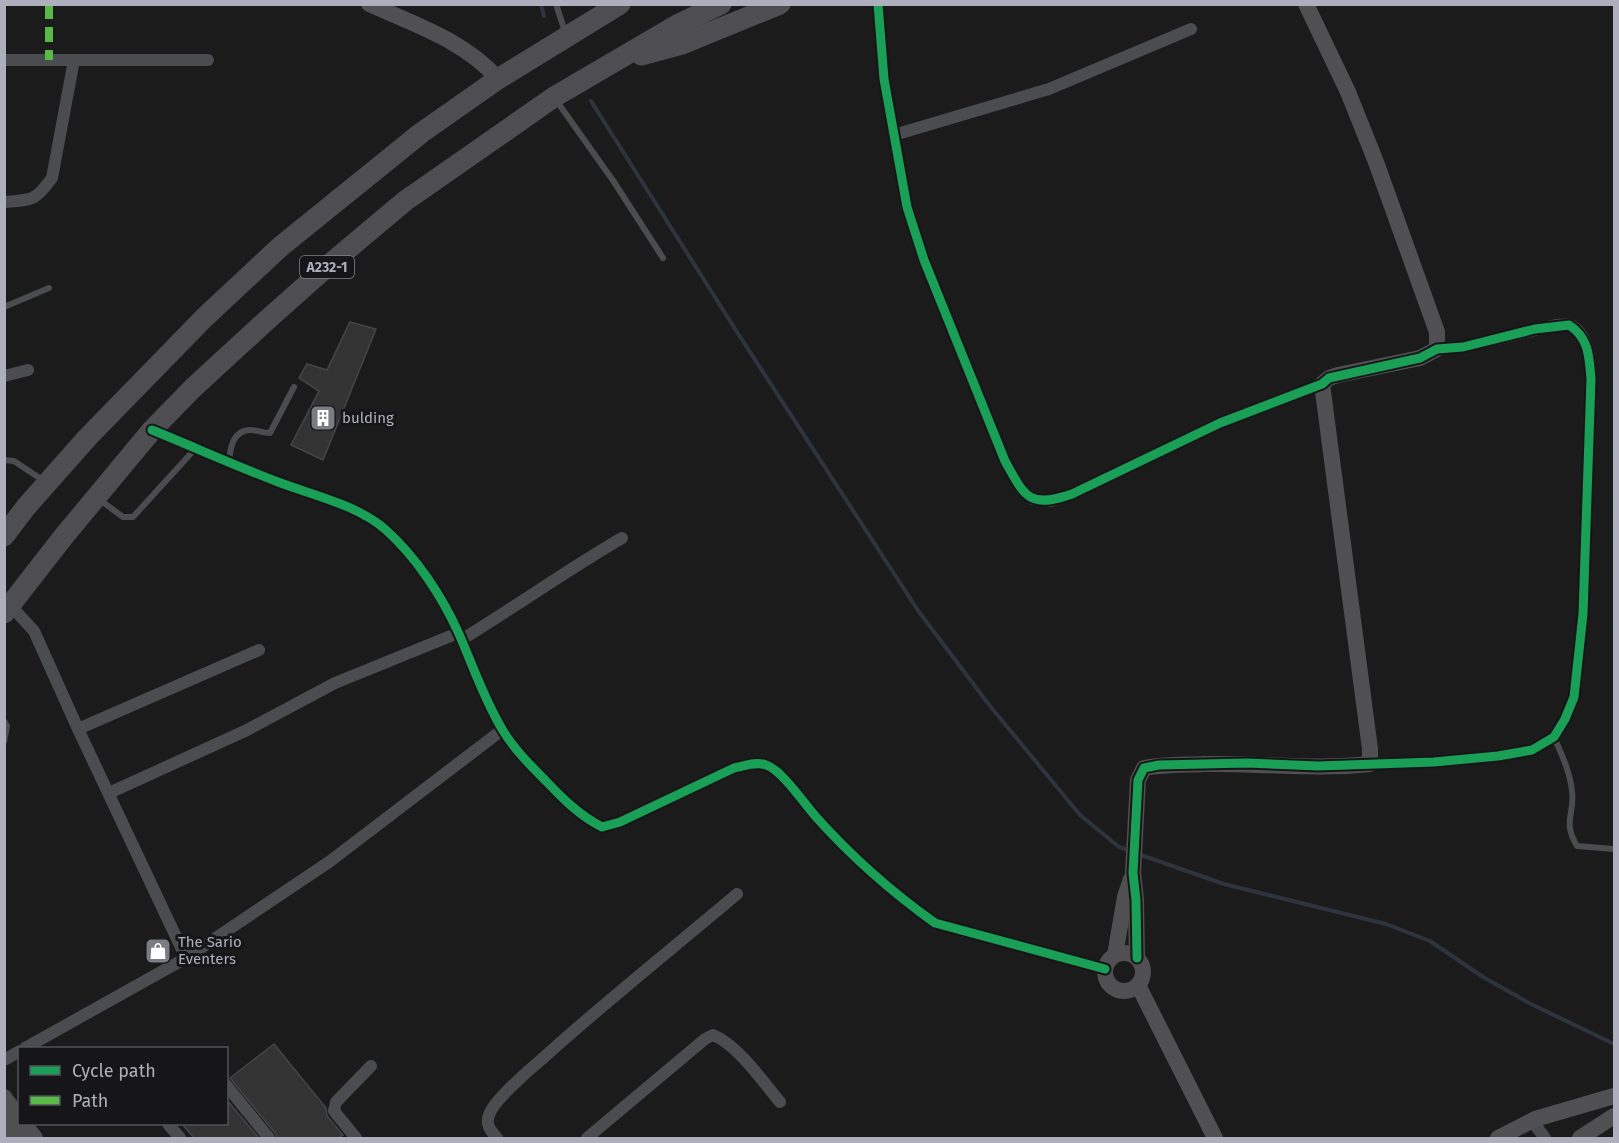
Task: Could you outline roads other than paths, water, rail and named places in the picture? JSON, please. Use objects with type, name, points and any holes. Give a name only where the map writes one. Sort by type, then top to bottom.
[{"type":"highway","name":"A232-1","points":[[7,609],[152,430],[267,320],[405,201],[554,97],[677,25],[722,4]]},
{"type":"highway","points":[[614,63],[682,44],[780,4]]},
{"type":"highway","name":"A232-1","points":[[4,536],[87,438],[204,318],[280,247],[421,133],[498,79],[617,5]]},
{"type":"street","points":[[369,4],[449,40],[484,63],[498,79]]},
{"type":"street","points":[[878,4],[884,79],[894,135],[908,207],[924,260],[1005,460],[1022,490],[1034,499],[1051,501],[1072,494],[1220,423],[1322,384],[1329,378],[1420,358],[1437,349],[1463,347],[1535,329],[1569,324],[1580,332],[1589,357],[1591,379],[1583,614],[1574,698],[1554,737],[1532,750],[1498,756],[1393,764],[1318,766],[1247,763],[1159,765],[1144,768],[1138,780],[1133,873],[1137,958]]},
{"type":"street","points":[[1306,4],[1348,92],[1376,162],[1437,332],[1437,349]]},
{"type":"street","points":[[894,135],[1049,89],[1191,29]]},
{"type":"street","points":[[4,60],[208,60]]},
{"type":"street","points":[[4,202],[30,200],[41,194],[52,178],[74,60]]},
{"type":"street","points":[[4,376],[28,370]]},
{"type":"street","points":[[1322,384],[1369,739],[1370,764]]},
{"type":"street","points":[[152,430],[229,463],[361,513],[385,529],[420,568],[445,607],[483,694],[502,730],[519,752],[584,818],[602,827],[620,822],[734,768],[751,764],[766,764],[868,868],[935,923],[1105,969]]},
{"type":"street","points":[[109,793],[244,731],[335,683],[460,637],[530,597],[551,581],[622,538]]},
{"type":"street","points":[[7,609],[34,631],[186,958]]},
{"type":"street","points":[[78,729],[259,650]]},
{"type":"street","points":[[27,1047],[186,958],[329,862],[502,730]]},
{"type":"street","points":[[1115,955],[1125,897],[1133,873]]},
{"type":"street","points":[[497,1138],[489,1130],[487,1123],[489,1113],[518,1079],[737,894]]},
{"type":"street","points":[[1126,953],[1137,958],[1141,963],[1143,974],[1138,985],[1127,991],[1115,989],[1107,981],[1106,964],[1115,955],[1126,953]]},
{"type":"street","points":[[1138,985],[1215,1138]]},
{"type":"street","points":[[587,1138],[705,1039],[713,1035],[721,1038],[736,1051],[780,1102]]},
{"type":"street","points":[[4,1060],[18,1052]]},
{"type":"street","points":[[356,1138],[334,1111],[334,1106],[371,1066]]},
{"type":"street","points":[[228,1087],[269,1138]]},
{"type":"street","points":[[1498,1138],[1532,1121],[1614,1096]]},
{"type":"street","points":[[4,1097],[18,1115]]},
{"type":"street","points":[[1580,1138],[1614,1116]]},
{"type":"street","points":[[4,1120],[17,1138]]},
{"type":"street","points":[[1532,1121],[1545,1138]]},
{"type":"street","points":[[25,1125],[35,1138]]},
{"type":"street","points":[[169,1125],[180,1138]]},
{"type":"lane","points":[[556,4],[567,36]]},
{"type":"lane","points":[[554,97],[614,182],[663,258]]},
{"type":"lane","points":[[4,307],[49,288]]},
{"type":"lane","points":[[229,463],[231,443],[240,433],[251,430],[270,434],[294,387]]},
{"type":"lane","points":[[96,498],[123,517],[133,517],[195,448]]},
{"type":"lane","points":[[4,460],[14,461],[47,483]]},
{"type":"lane","points":[[4,721],[7,726],[4,742]]},
{"type":"lane","points":[[1554,737],[1569,772],[1573,794],[1569,822],[1570,834],[1577,846],[1614,849]]},
{"type":"waterway","points":[[541,4],[544,16]]},
{"type":"waterway","points":[[591,101],[737,332],[919,612],[990,706],[1080,815],[1119,847],[1131,851]]},
{"type":"waterway","points":[[1138,854],[1224,884],[1386,924],[1430,941],[1483,977],[1529,1003],[1614,1044]]},
{"type":"place","name":"bulding","points":[[323,418]]},
{"type":"place","name":"The Sario Eventers","points":[[158,951]]}]
